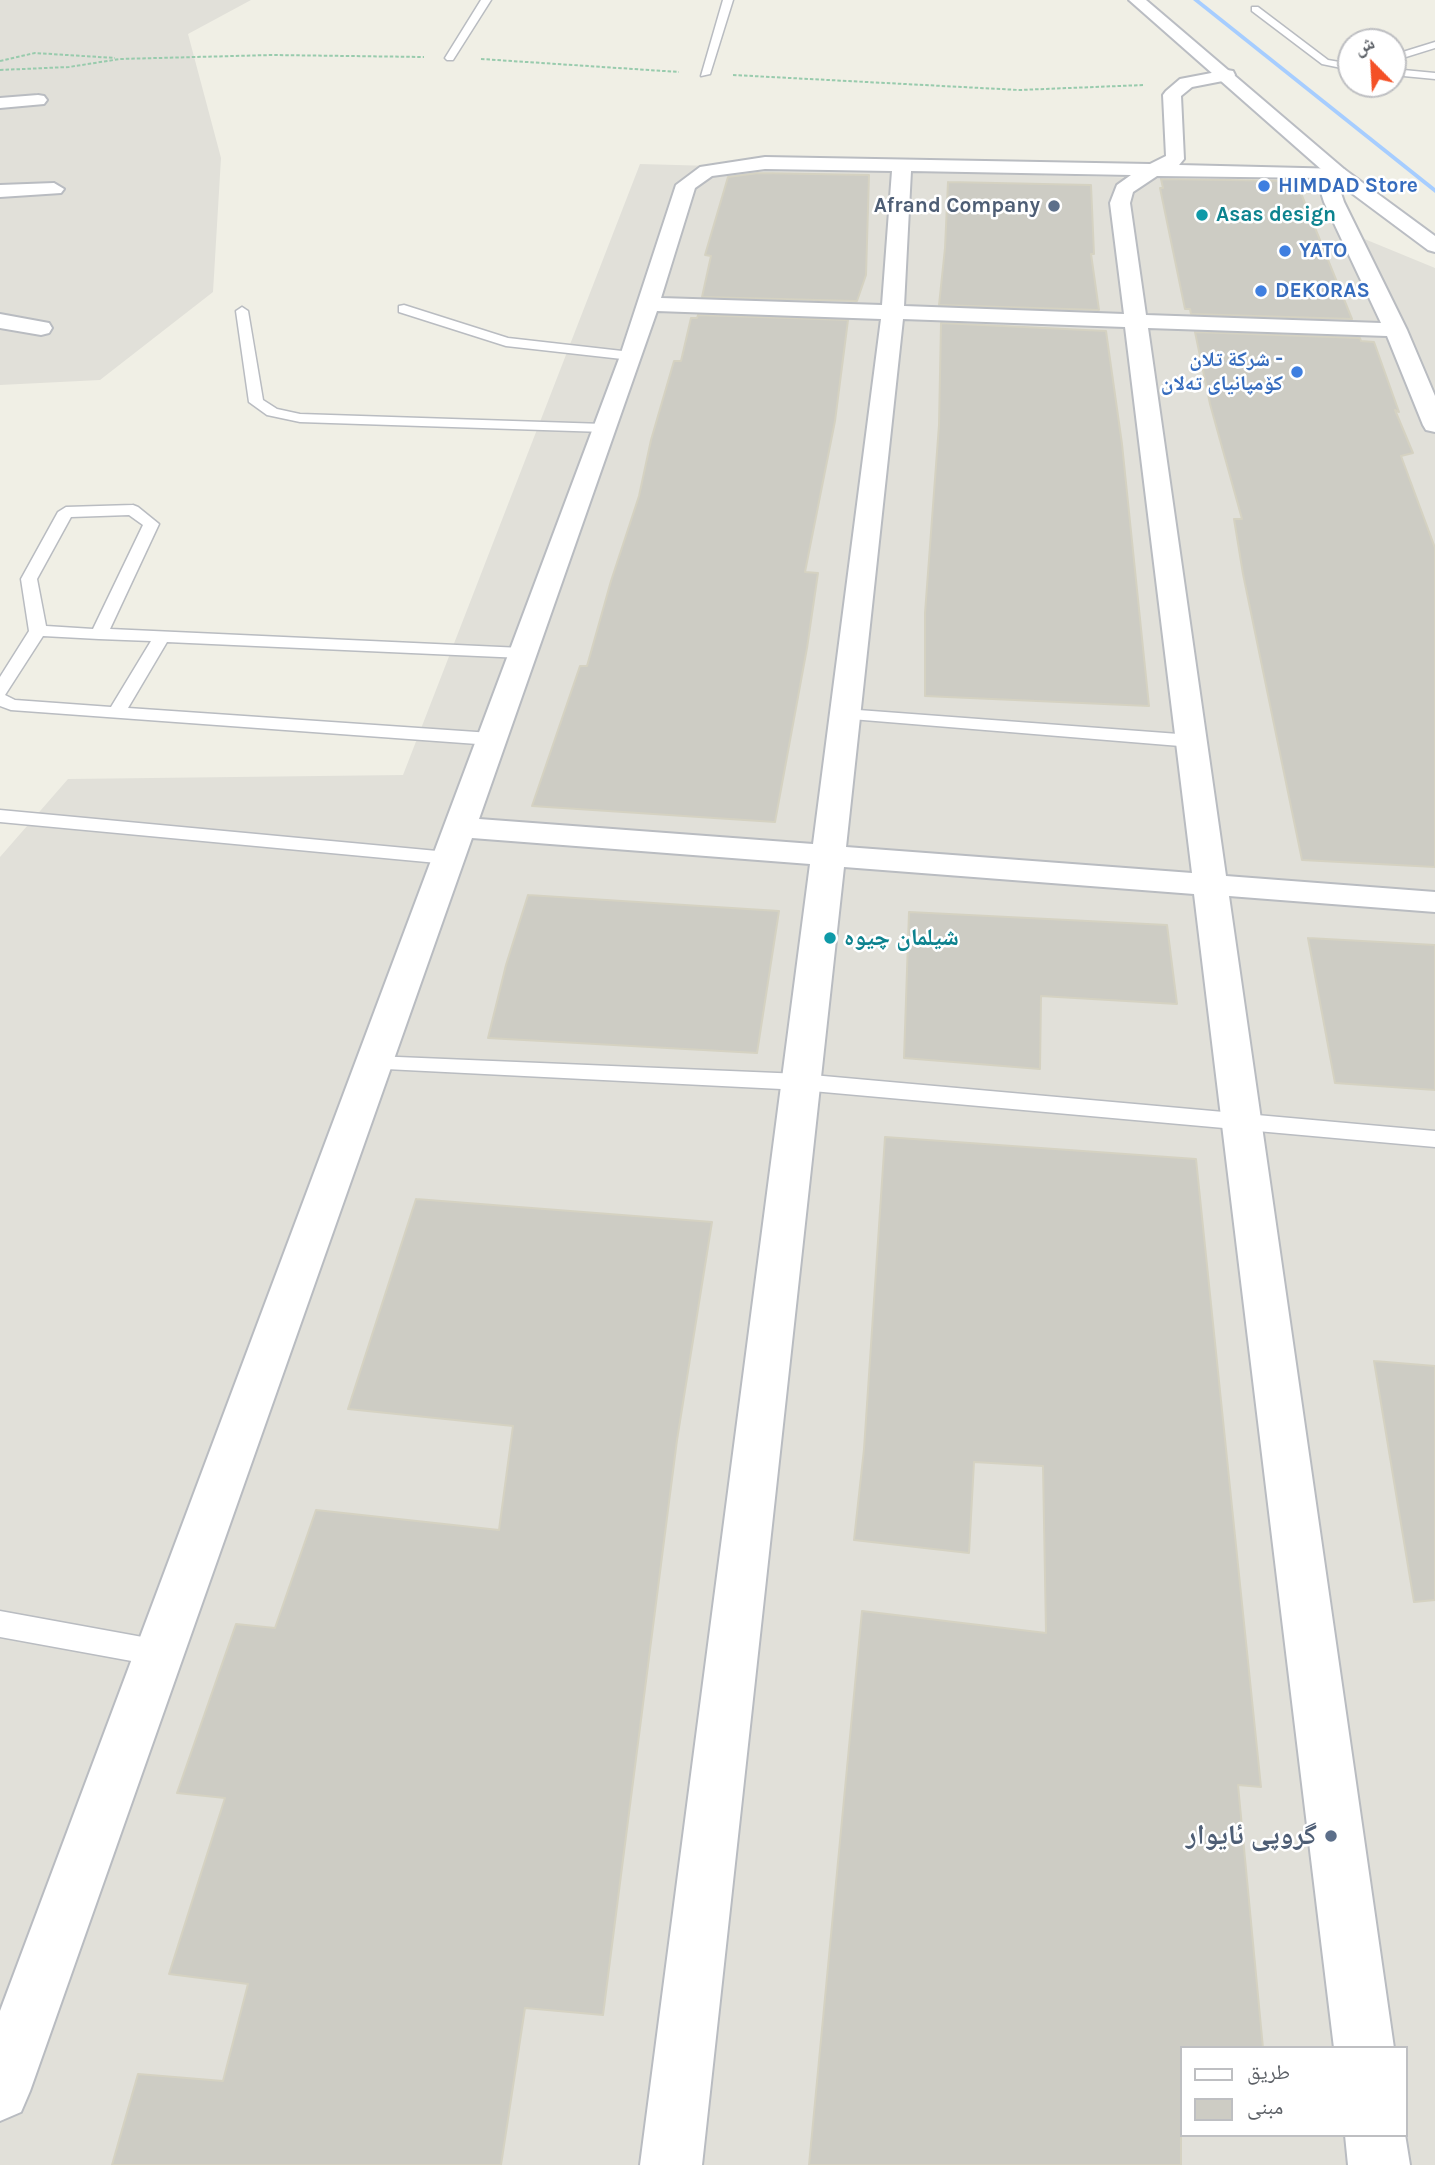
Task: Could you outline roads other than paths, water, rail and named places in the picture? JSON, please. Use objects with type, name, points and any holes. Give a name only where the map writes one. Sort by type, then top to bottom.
[{"type":"street","points":[[1137,0],[1227,75],[1336,173],[1435,246]]},
{"type":"street","points":[[1227,75],[1186,83],[1172,96],[1175,159],[1124,189],[1121,203],[1364,2046]]},
{"type":"street","points":[[0,103],[38,100]]},
{"type":"street","points":[[0,2091],[631,356],[686,185],[696,176],[726,167],[765,163],[1336,173]]},
{"type":"street","points":[[671,2165],[892,312],[902,166]]},
{"type":"street","points":[[1336,173],[1328,183],[1334,202],[1396,330],[1435,425]]},
{"type":"street","points":[[0,191],[54,189]]},
{"type":"street","points":[[649,304],[1396,330]]},
{"type":"street","points":[[0,321],[41,328]]},
{"type":"street","points":[[1408,357],[1435,358]]},
{"type":"street","points":[[454,842],[829,855],[1435,902]]},
{"type":"street","points":[[1375,2137],[1379,2165]]},
{"type":"lane","points":[[450,58],[486,0]]},
{"type":"lane","points":[[705,74],[728,0]]},
{"type":"lane","points":[[1255,9],[1325,62],[1337,64]]},
{"type":"lane","points":[[1407,54],[1435,45]]},
{"type":"lane","points":[[1407,73],[1435,76]]},
{"type":"lane","points":[[404,309],[506,342],[631,356]]},
{"type":"lane","points":[[242,311],[256,402],[272,412],[300,418],[604,428]]},
{"type":"lane","points":[[0,691],[38,631],[29,579],[66,512],[133,510],[151,524],[99,634]]},
{"type":"lane","points":[[38,631],[522,653]]},
{"type":"lane","points":[[116,713],[162,637]]},
{"type":"lane","points":[[0,699],[10,705],[491,739]]},
{"type":"lane","points":[[845,714],[1192,741]]},
{"type":"lane","points":[[0,816],[454,842]]},
{"type":"lane","points":[[374,1063],[801,1082],[1435,1139]]},
{"type":"lane","points":[[0,1624],[159,1653]]},
{"type":"waterway","points":[[1196,0],[1435,191]]},
{"type":"place","name":"HIMDAD Store","points":[[1264,186]]},
{"type":"place","name":"Afrand Company","points":[[1054,206]]},
{"type":"place","name":"Asas design","points":[[1202,215]]},
{"type":"place","name":"YATO","points":[[1285,251]]},
{"type":"place","name":"DEKORAS","points":[[1261,291]]},
{"type":"place","name":"شركة تلان - کۆمپانیای تەلان","points":[[1297,372]]},
{"type":"place","name":"شيلمان چیوه","points":[[830,938]]},
{"type":"place","name":"گروپى ئايوار","points":[[1331,1836]]}]
